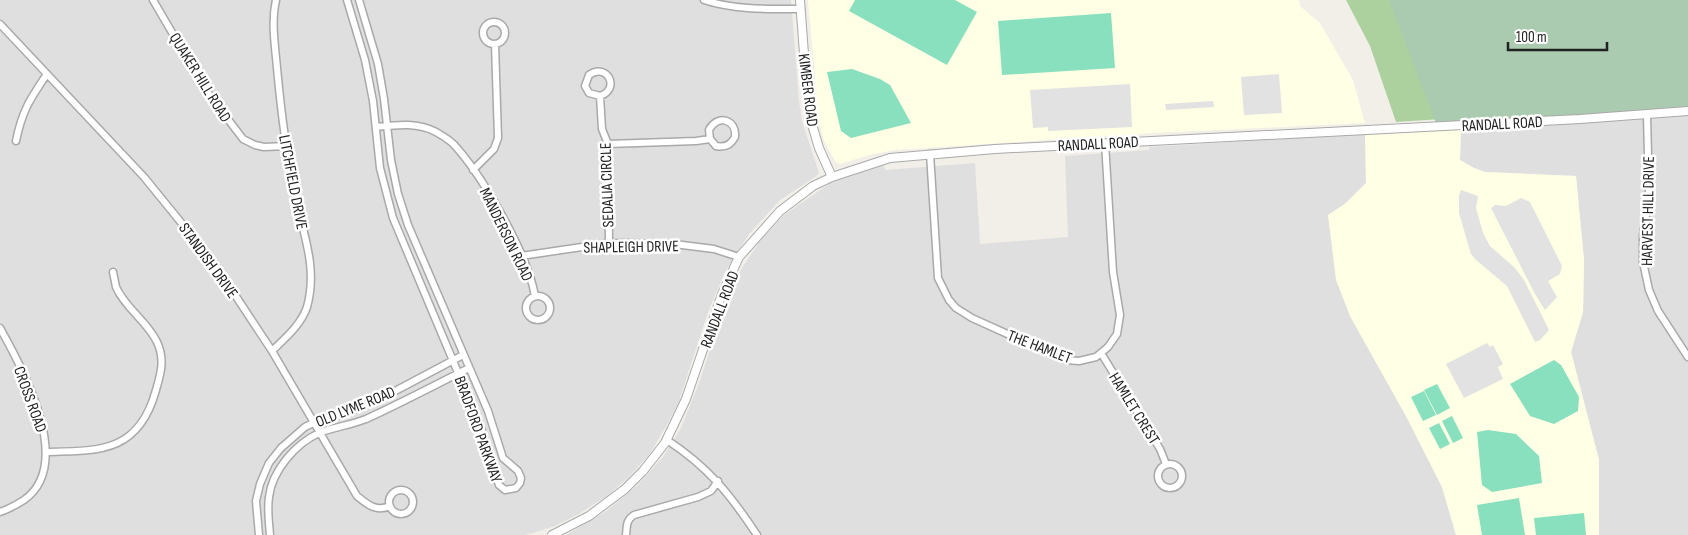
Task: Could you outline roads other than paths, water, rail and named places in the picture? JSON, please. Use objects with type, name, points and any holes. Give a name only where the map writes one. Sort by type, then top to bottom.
[{"type":"street","name":"QUAKER HILL ROAD","points":[[153,0],[204,89],[243,139],[264,147],[286,146]]},
{"type":"street","name":"LITCHFIELD DRIVE","points":[[272,351],[291,333],[300,320],[306,308],[311,287],[310,258],[293,187],[286,146],[273,24],[276,0]]},
{"type":"street","name":"BRADFORD PARKWAY","points":[[347,0],[365,60],[376,127],[380,168],[393,218],[480,424],[500,485],[505,490],[516,488],[521,478],[518,471],[503,458],[488,411],[408,225],[398,194],[391,160],[378,64],[359,0]]},
{"type":"street","points":[[704,0],[727,6],[800,9]]},
{"type":"street","name":"KIMBER ROAD","points":[[800,0],[811,121],[819,148],[832,177]]},
{"type":"street","name":"STANDISH DRIVE","points":[[0,24],[144,178],[214,263],[272,351],[357,496],[376,509],[390,506]]},
{"type":"street","points":[[473,170],[494,149],[498,138],[495,44]]},
{"type":"street","name":"SEDALIA CIRCLE","points":[[596,71],[604,72],[610,82],[609,89],[600,96],[592,95],[585,86],[586,78],[596,71]]},
{"type":"street","points":[[16,141],[23,112],[30,98],[47,74]]},
{"type":"street","name":"SEDALIA CIRCLE","points":[[600,96],[602,129],[608,144],[609,244]]},
{"type":"street","name":"RANDALL ROAD","points":[[552,535],[589,516],[619,494],[643,472],[667,440],[686,399],[722,294],[739,257],[780,211],[813,186],[832,177],[890,158],[930,154],[1688,111]]},
{"type":"street","name":"HARVEST HILL DRIVE","points":[[1647,114],[1649,196],[1643,234],[1643,262],[1649,290],[1658,311],[1688,357]]},
{"type":"street","points":[[719,120],[728,121],[734,128],[735,137],[726,146],[716,146],[710,139],[709,130],[714,122],[719,120]]},
{"type":"street","name":"MANDERSON ROAD","points":[[376,127],[408,124],[423,126],[436,132],[457,148],[496,204],[522,256],[534,288],[535,296]]},
{"type":"street","points":[[608,144],[710,139]]},
{"type":"street","points":[[1101,353],[1117,334],[1120,316],[1113,272],[1104,143]]},
{"type":"street","name":"THE HAMLET","points":[[930,154],[938,278],[949,300],[956,308],[972,318],[1066,360],[1088,360],[1101,353]]},
{"type":"street","name":"SHAPLEIGH DRIVE","points":[[522,256],[609,244],[674,244],[714,249],[739,257]]},
{"type":"street","points":[[46,452],[101,449],[120,443],[132,435],[143,422],[155,395],[162,370],[162,360],[158,344],[152,333],[117,288],[113,272]]},
{"type":"street","name":"CROSS ROAD","points":[[0,328],[12,350],[38,411],[44,431],[46,452],[44,475],[38,487],[30,496],[14,507],[0,512]]},
{"type":"street","name":"HAMLET CREST","points":[[1101,353],[1160,449],[1166,464]]},
{"type":"street","name":"OLD LYME ROAD","points":[[259,535],[256,501],[260,484],[269,463],[281,448],[305,427],[314,422],[349,412],[382,398],[464,355]]},
{"type":"street","name":"OLD LYME ROAD","points":[[270,535],[268,518],[269,496],[272,483],[293,452],[308,439],[320,433],[364,420],[469,368]]},
{"type":"street","points":[[667,440],[687,453],[718,481],[757,535]]},
{"type":"street","name":"HAMLET CREST","points":[[1166,464],[1178,465],[1182,470],[1182,481],[1178,486],[1172,488],[1161,484],[1158,472],[1166,464]]},
{"type":"street","points":[[626,535],[627,522],[634,515],[698,497],[711,490],[718,481]]}]
